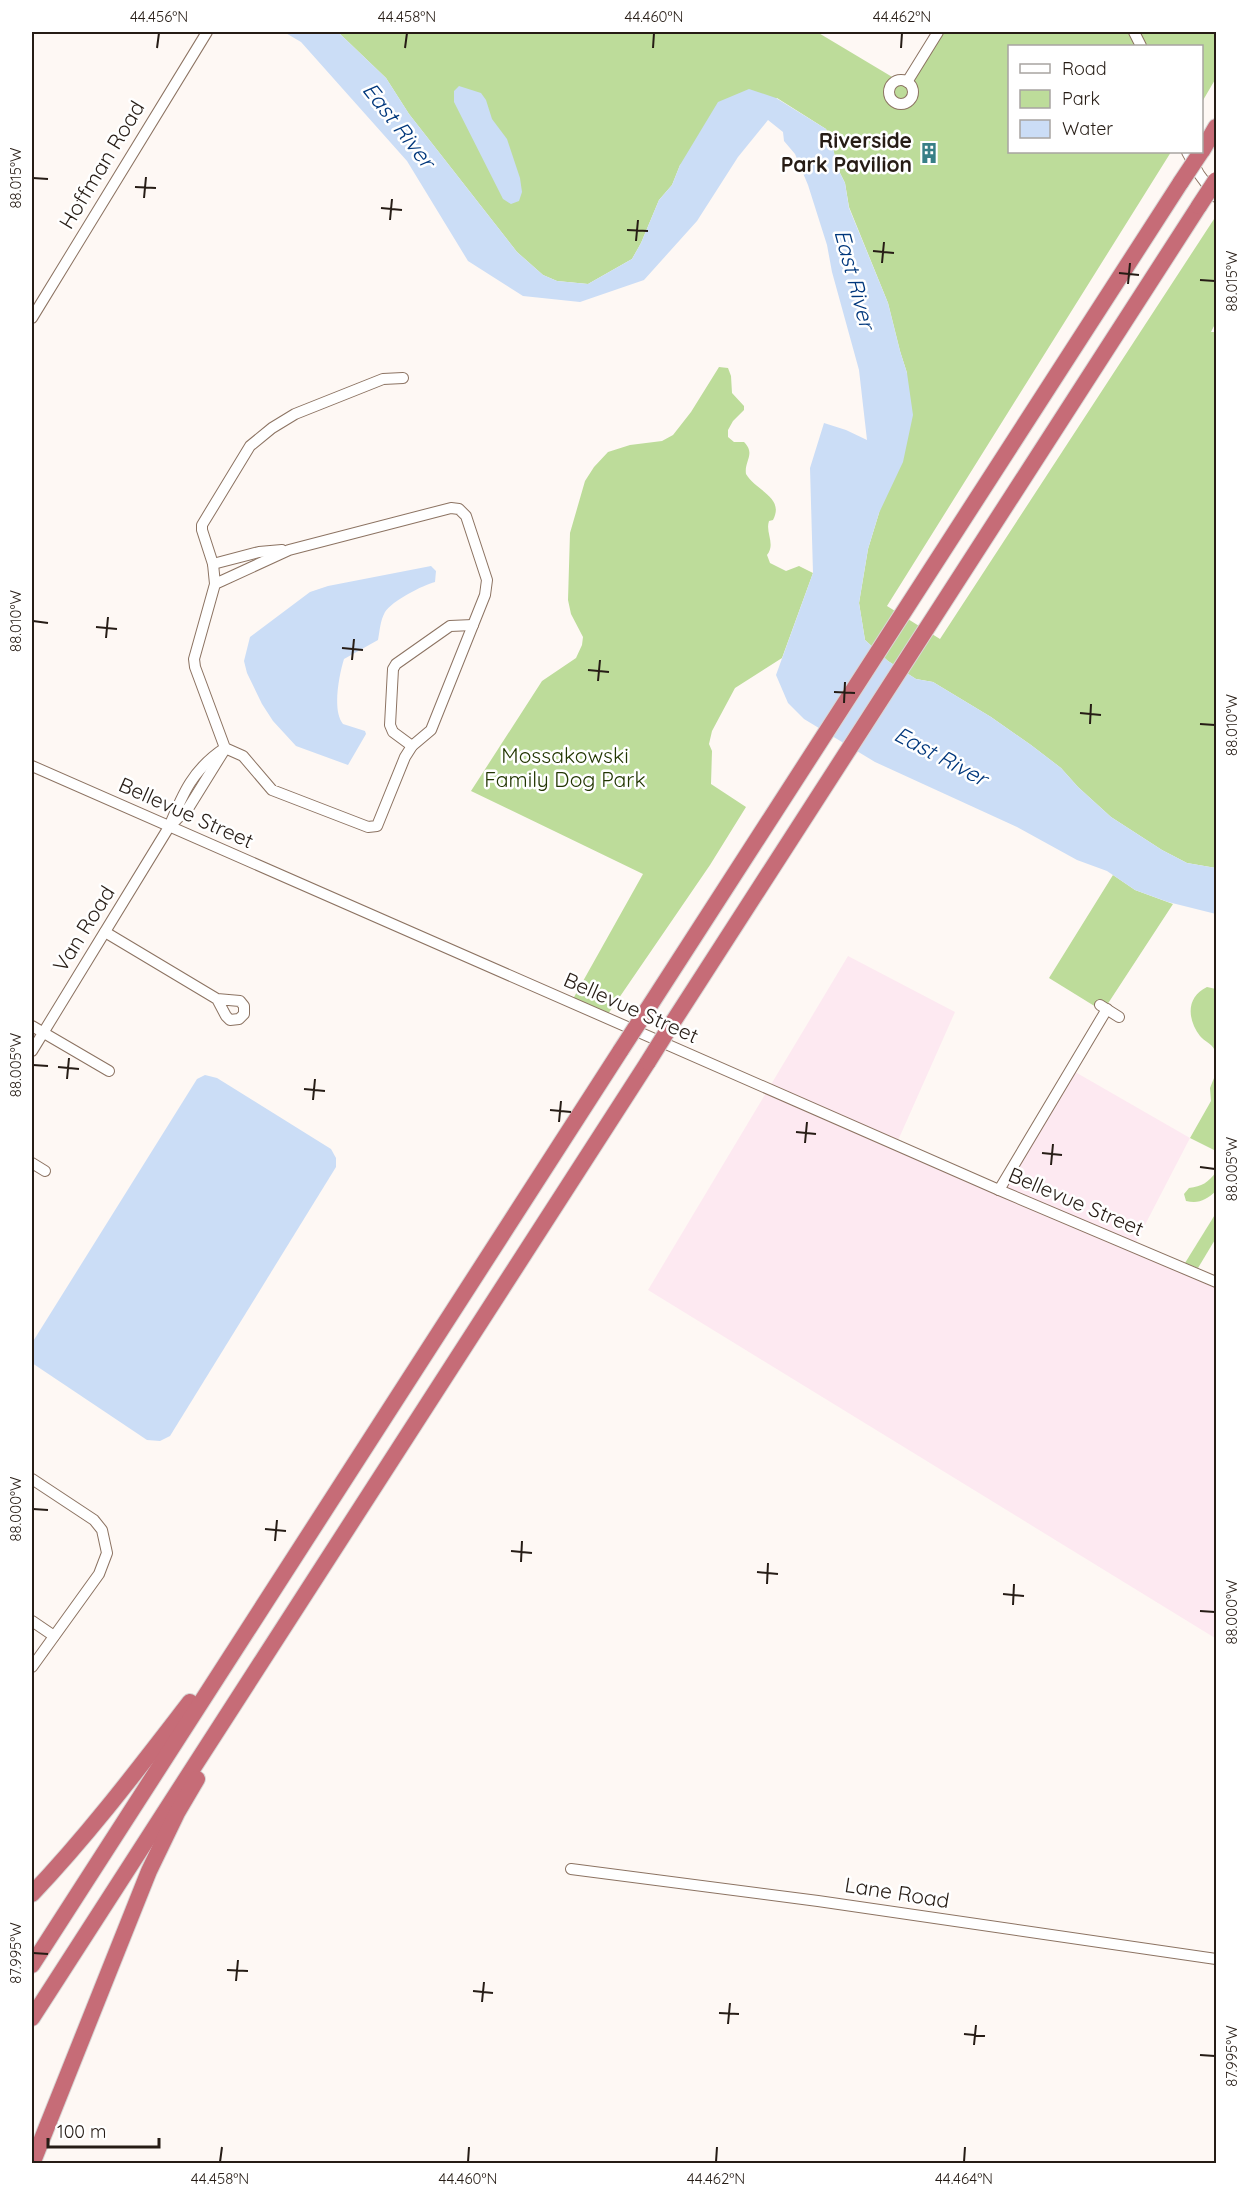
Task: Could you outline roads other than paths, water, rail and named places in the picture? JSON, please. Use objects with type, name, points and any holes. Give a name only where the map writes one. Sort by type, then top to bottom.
[{"type":"highway","points":[[1203,148],[1216,127]]},
{"type":"highway","points":[[32,1965],[1200,153]]},
{"type":"highway","points":[[32,2018],[1216,180]]},
{"type":"highway","points":[[32,2163],[149,1871],[177,1813],[291,1626],[294,1611]]},
{"type":"highway","points":[[32,1894],[117,1796],[217,1667],[235,1649]]},
{"type":"street","name":"Hoffman Road","points":[[32,318],[207,32]]},
{"type":"street","points":[[907,82],[938,32]]},
{"type":"street","points":[[1187,153],[1216,197]]},
{"type":"street","points":[[213,564],[259,552],[288,550],[451,508],[459,509],[466,516],[487,580],[485,595],[431,730],[412,746],[405,757],[377,826],[368,827],[272,790],[243,756],[225,748],[194,659],[215,584],[213,564],[202,525],[250,446],[255,440],[295,414],[383,379],[403,378]]},
{"type":"street","points":[[215,584],[288,550]]},
{"type":"street","points":[[412,746],[393,732],[390,725],[393,669],[401,659],[450,626],[473,625]]},
{"type":"street","name":"Van Road","points":[[32,1051],[169,827],[179,802],[198,769],[225,748]]},
{"type":"street","name":"Bellevue Street","points":[[32,766],[999,1191],[1216,1282]]},
{"type":"street","points":[[105,932],[217,999]]},
{"type":"street","points":[[999,1191],[1103,1007],[1119,1017]]},
{"type":"street","points":[[32,1026],[109,1071]]},
{"type":"street","points":[[32,1163],[45,1171]]},
{"type":"street","points":[[32,1479],[94,1520],[102,1530],[107,1545],[105,1562],[99,1574],[32,1667]]},
{"type":"street","points":[[32,1621],[54,1636]]},
{"type":"street","name":"Lane Road","points":[[571,1869],[818,1901],[1216,1959]]},
{"type":"water","name":"East River","points":[[284,32],[338,32],[386,78],[409,114],[517,252],[543,275],[557,281],[588,284],[632,259],[659,200],[672,185],[680,165],[718,102],[749,89],[776,98],[826,129],[832,143],[837,167],[845,183],[849,208],[888,303],[907,373],[913,415],[903,462],[879,513],[868,549],[859,603],[865,640],[888,661],[916,679],[933,682],[991,717],[1031,745],[1061,768],[1111,817],[1162,850],[1187,863],[1216,868],[1216,914],[1168,902],[1135,890],[1107,871],[1077,860],[1017,827],[875,762],[804,719],[788,703],[776,675],[813,573],[810,468],[824,423],[867,440],[859,370],[832,272],[827,245],[808,185],[795,154],[784,141],[783,132],[768,120],[738,157],[697,221],[644,280],[580,302],[523,296],[468,261],[407,161],[301,42]]},
{"type":"water","points":[[459,86],[481,93],[486,100],[492,119],[507,139],[520,178],[522,192],[519,201],[511,204],[503,199],[454,102],[454,91]]},
{"type":"water","points":[[431,566],[436,571],[435,582],[394,603],[383,615],[378,640],[344,659],[337,702],[340,718],[343,724],[365,731],[366,734],[348,765],[296,746],[273,721],[247,673],[244,661],[250,637],[310,592],[328,586]]},
{"type":"water","points":[[205,1075],[217,1078],[331,1149],[336,1158],[336,1167],[170,1436],[160,1441],[147,1440],[32,1363],[32,1343],[197,1079]]},
{"type":"place","name":"Riverside Park Pavilion","points":[[929,153]]},
{"type":"park label","name":"Mossakowski Family Dog Park","points":[[565,768]]}]
